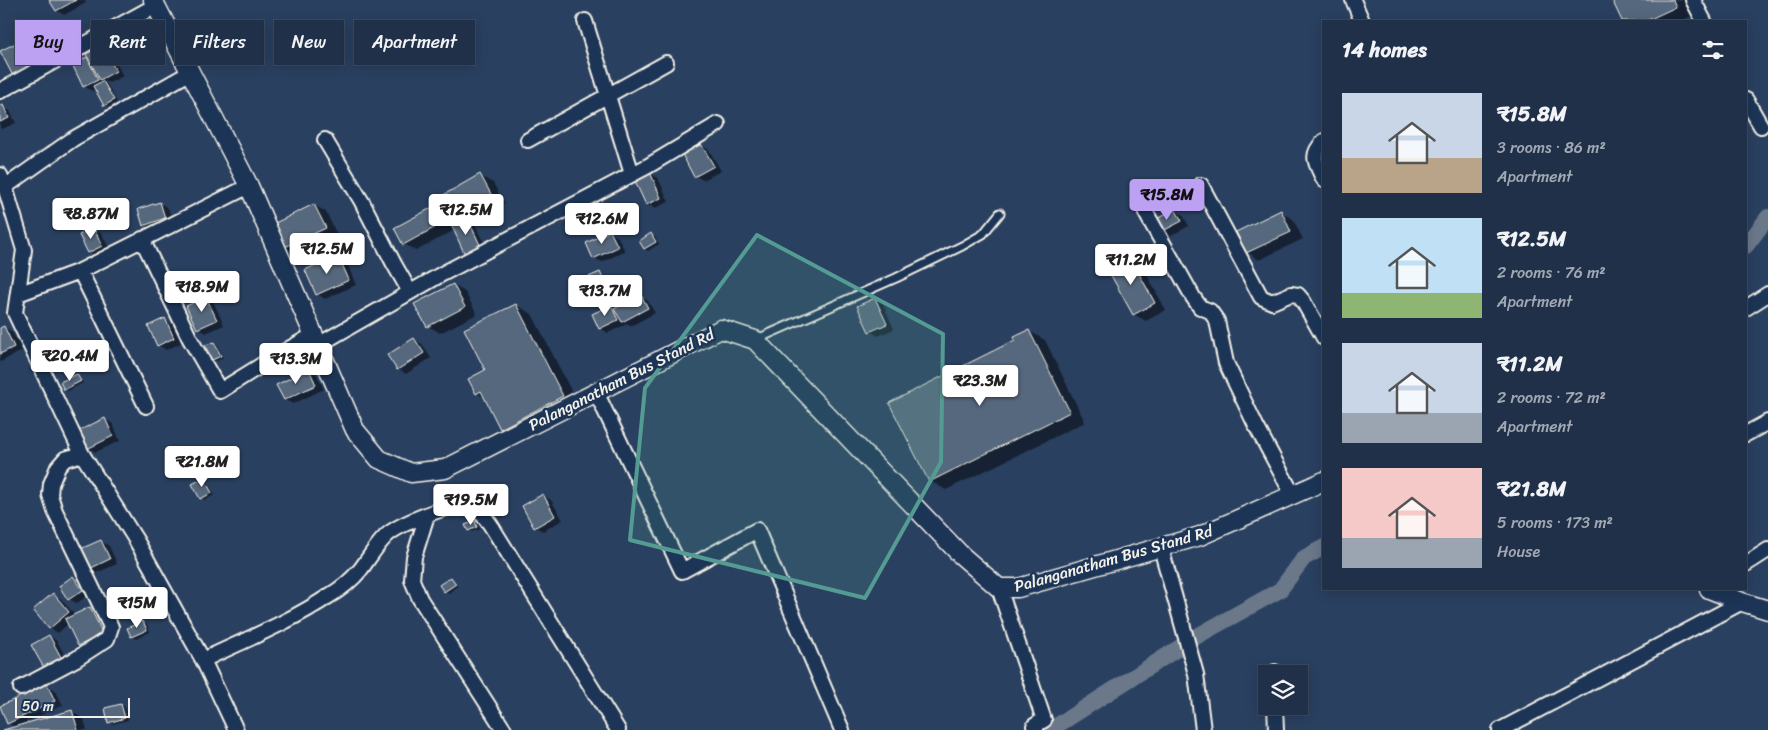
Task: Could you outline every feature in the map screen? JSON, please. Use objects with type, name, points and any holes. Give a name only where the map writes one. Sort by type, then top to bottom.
[{"type":"street","points":[[1353,0],[1362,20]]},
{"type":"street","points":[[1693,0],[1703,20]]},
{"type":"street","points":[[0,91],[154,3]]},
{"type":"street","name":"Palanganatham Bus Stand Rd","points":[[154,3],[249,186],[355,430],[379,459],[411,473],[445,469],[721,328],[755,340],[961,555],[999,588],[1018,588],[1200,536],[1322,482]]},
{"type":"street","points":[[585,21],[632,174]]},
{"type":"street","points":[[528,140],[666,63]]},
{"type":"street","points":[[191,72],[3,181],[24,250],[15,312],[82,454],[136,540],[203,660],[236,730]]},
{"type":"street","points":[[1747,102],[1761,126]]},
{"type":"street","points":[[142,239],[190,339],[220,391],[268,361],[316,340],[410,292],[632,174],[718,124]]},
{"type":"street","points":[[325,140],[362,202],[410,292]]},
{"type":"street","points":[[1322,143],[1316,149],[1314,156],[1322,175]]},
{"type":"street","points":[[1201,185],[1261,297],[1272,302],[1291,294],[1298,295],[1322,329]]},
{"type":"street","points":[[18,294],[80,271],[249,186]]},
{"type":"street","points":[[1146,212],[1200,308],[1210,311],[1217,320],[1226,363],[1256,426],[1293,495]]},
{"type":"street","points":[[80,271],[146,406]]},
{"type":"street","points":[[1747,307],[1768,294]]},
{"type":"street","points":[[596,392],[682,571],[757,530],[842,730]]},
{"type":"street","points":[[1747,433],[1768,422]]},
{"type":"street","points":[[22,688],[76,659],[107,639],[110,633],[111,627],[55,511],[50,495],[58,467],[65,459],[82,454]]},
{"type":"street","points":[[203,660],[299,614],[329,596],[350,581],[387,534],[395,529],[451,506],[465,505],[478,510],[490,524],[618,730]]},
{"type":"street","points":[[427,515],[414,557],[412,580],[420,599],[504,730]]},
{"type":"street","points":[[1161,548],[1196,674],[1203,730]]},
{"type":"street","points":[[1747,563],[1768,550]]},
{"type":"street","points":[[999,588],[1044,720],[1035,728]]},
{"type":"street","points":[[1712,590],[1768,610]]},
{"type":"street","points":[[1500,730],[1742,602]]},
{"type":"street","points":[[1275,715],[1276,730]]},
{"type":"lane","points":[[755,340],[896,278],[962,246],[983,234],[1000,214]]},
{"type":"highlighted area","points":[[757,235],[943,334],[941,462],[865,598],[630,540],[645,388]]},
{"type":"building","points":[[49,0],[76,0],[56,11]]},
{"type":"building","points":[[1612,0],[1673,0],[1676,7],[1648,20],[1622,20]]},
{"type":"building","points":[[14,44],[15,65],[32,65],[13,76],[0,51]]},
{"type":"building","points":[[91,52],[91,63],[86,54]]},
{"type":"building","points":[[87,57],[98,80],[83,87],[72,65],[81,65],[81,60]]},
{"type":"building","points":[[92,65],[113,65],[116,71],[100,80]]},
{"type":"building","points":[[103,81],[114,100],[104,106],[93,86]]},
{"type":"building","points":[[3,105],[9,118],[0,122],[0,106]]},
{"type":"building","points":[[701,144],[714,166],[694,177],[682,154]]},
{"type":"building","points":[[650,172],[661,198],[646,205],[634,179]]},
{"type":"building","points":[[480,174],[492,196],[403,245],[394,228],[435,206],[433,201]]},
{"type":"building","points":[[160,202],[165,218],[143,226],[138,209]]},
{"type":"building","points":[[314,204],[326,228],[285,247],[273,224]]},
{"type":"building","points":[[1175,209],[1182,221],[1159,233],[1153,221]]},
{"type":"building","points":[[1281,210],[1291,232],[1246,253],[1236,232]]},
{"type":"building","points":[[466,215],[482,249],[466,257],[450,222]]},
{"type":"building","points":[[94,228],[102,246],[88,253],[79,235]]},
{"type":"building","points":[[610,231],[618,247],[593,259],[586,243]]},
{"type":"building","points":[[651,233],[656,242],[644,249],[639,241]]},
{"type":"building","points":[[338,255],[349,280],[316,295],[305,270]]},
{"type":"building","points":[[1130,257],[1155,303],[1133,315],[1108,270]]},
{"type":"building","points":[[600,272],[607,287],[585,298],[577,282]]},
{"type":"building","points":[[453,284],[465,307],[427,327],[414,304]]},
{"type":"building","points":[[641,295],[648,308],[622,322],[614,309]]},
{"type":"building","points":[[206,297],[217,320],[197,329],[186,306]]},
{"type":"building","points":[[875,298],[887,324],[869,332],[857,306]]},
{"type":"building","points":[[516,304],[563,396],[500,429],[481,391],[476,394],[468,379],[485,370],[464,329]]},
{"type":"building","points":[[611,305],[618,320],[599,329],[592,314]]},
{"type":"building","points":[[165,318],[174,338],[157,346],[148,326]]},
{"type":"building","points":[[4,326],[14,347],[0,354],[0,328]]},
{"type":"building","points":[[1029,330],[1070,412],[929,482],[889,403],[1015,340],[1014,337]]},
{"type":"building","points":[[414,338],[424,353],[397,370],[387,355]]},
{"type":"building","points":[[214,342],[221,356],[212,360],[205,345]]},
{"type":"building","points":[[309,369],[316,385],[284,400],[276,385]]},
{"type":"building","points":[[77,374],[81,381],[64,390],[60,382]]},
{"type":"building","points":[[105,418],[113,436],[87,449],[78,431]]},
{"type":"building","points":[[204,478],[212,493],[200,499],[192,484]]},
{"type":"building","points":[[543,494],[555,516],[534,528],[522,506]]},
{"type":"building","points":[[475,521],[477,527],[468,531],[465,525]]},
{"type":"building","points":[[101,540],[110,559],[87,570],[78,550]]},
{"type":"building","points":[[73,576],[83,590],[68,600],[59,586]]},
{"type":"building","points":[[451,577],[456,584],[444,592],[439,585]]},
{"type":"building","points":[[53,593],[69,612],[49,629],[33,610]]},
{"type":"building","points":[[90,607],[103,634],[78,646],[65,619]]},
{"type":"building","points":[[143,621],[147,630],[131,637],[127,628]]},
{"type":"building","points":[[49,635],[62,659],[44,668],[31,645]]},
{"type":"building","points":[[47,684],[55,701],[7,724],[0,706]]},
{"type":"building","points":[[121,704],[125,718],[108,723],[105,708]]},
{"type":"building","points":[[72,710],[78,730],[3,730]]},
{"type":"waterway","points":[[1747,245],[1768,217]]},
{"type":"waterway","points":[[1050,730],[1199,635],[1280,590],[1304,558],[1322,548]]}]
